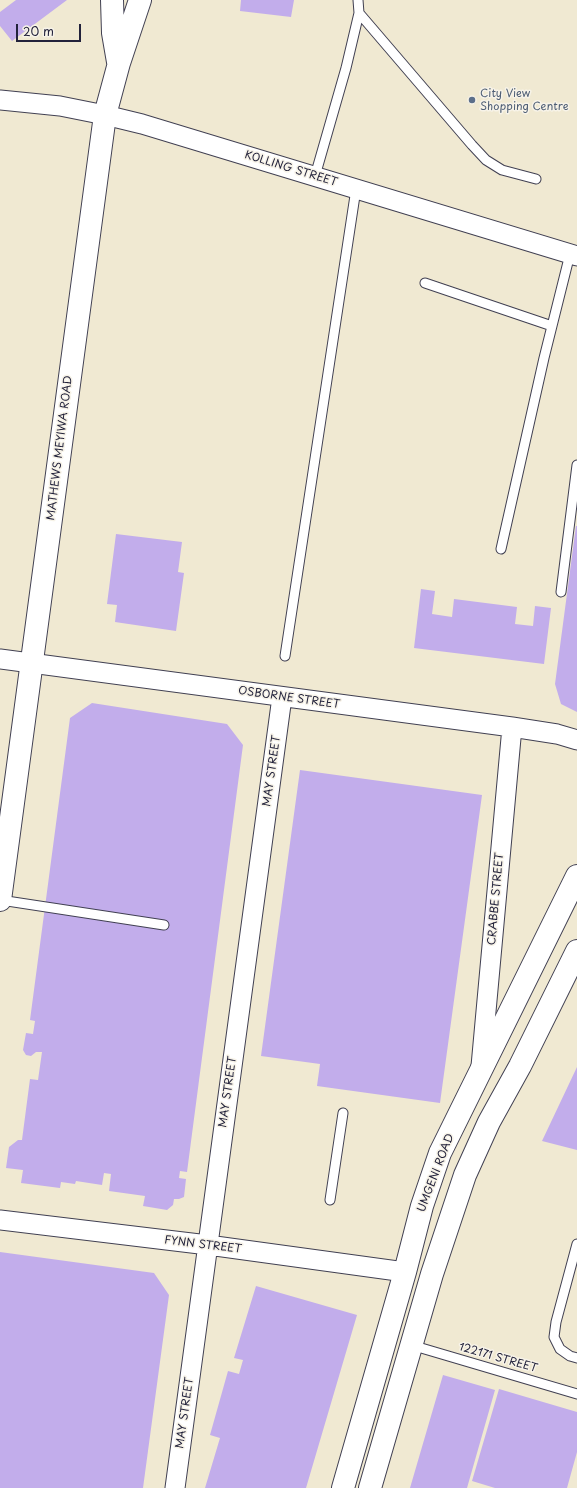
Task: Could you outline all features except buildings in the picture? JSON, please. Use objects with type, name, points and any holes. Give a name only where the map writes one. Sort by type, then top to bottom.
[{"type":"main road","points":[[112,0],[113,33],[119,63]]},
{"type":"main road","name":"MATHEWS MEYIWA ROAD","points":[[0,900],[105,115],[119,63],[140,0]]},
{"type":"main road","name":"UMGENI ROAD","points":[[343,1488],[405,1272],[422,1206],[440,1153],[577,876]]},
{"type":"main road","points":[[370,1488],[432,1274],[465,1175],[489,1122],[520,1066],[577,951]]},
{"type":"street","name":"KOLLING STREET","points":[[0,100],[60,106],[105,115],[155,128],[574,255]]},
{"type":"street","name":"OSBORNE STREET","points":[[0,659],[512,727],[557,734],[577,740]]},
{"type":"street","name":"MAY STREET","points":[[175,1488],[282,697]]},
{"type":"street","name":"CRABBE STREET","points":[[480,1072],[512,727]]},
{"type":"street","name":"FYNN STREET","points":[[0,1220],[208,1245],[405,1272]]},
{"type":"lane","points":[[315,176],[346,68],[359,13],[358,0]]},
{"type":"lane","points":[[359,13],[486,160],[502,170],[536,179]]},
{"type":"lane","points":[[286,656],[356,189]]},
{"type":"lane","points":[[501,549],[552,326],[574,255]]},
{"type":"lane","points":[[425,283],[552,326]]},
{"type":"lane","points":[[561,592],[577,465]]},
{"type":"lane","points":[[0,900],[164,925]]},
{"type":"lane","points":[[330,1200],[343,1113]]},
{"type":"lane","points":[[577,1244],[556,1322],[554,1337],[560,1349],[570,1356],[577,1358]]},
{"type":"lane","name":"122171 STREET","points":[[411,1345],[577,1394]]},
{"type":"place","name":"City View Shopping Centre","points":[[472,100]]}]
